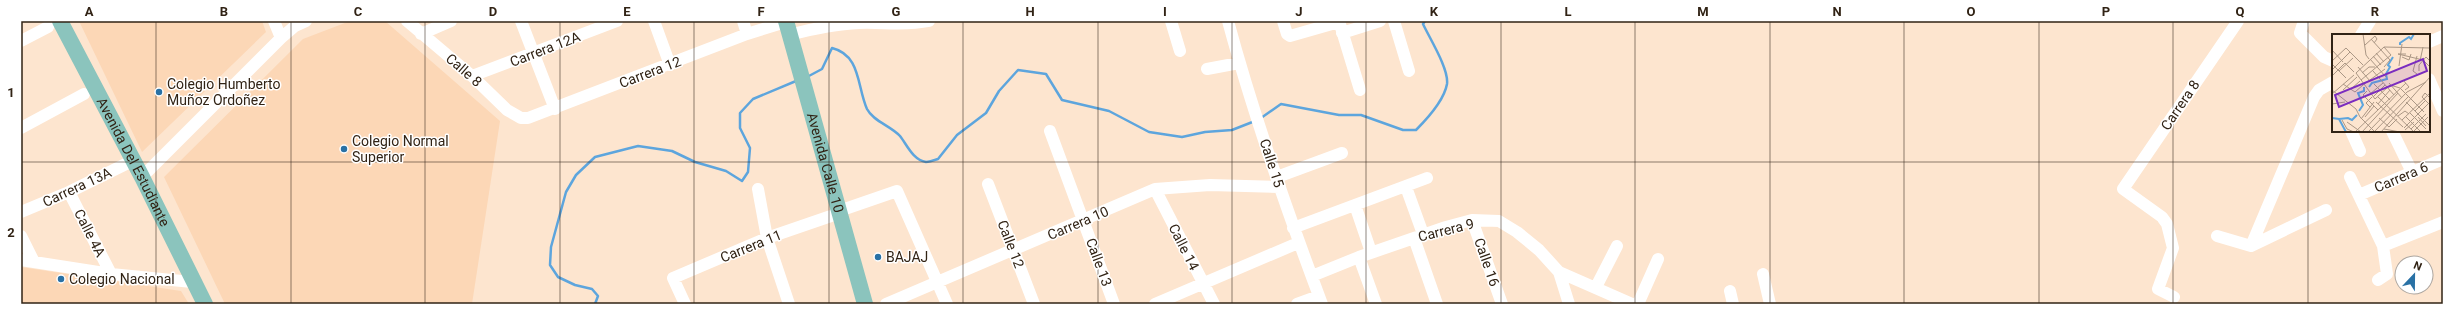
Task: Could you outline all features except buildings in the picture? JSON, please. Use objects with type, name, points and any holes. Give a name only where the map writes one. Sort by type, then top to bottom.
[{"type":"main road","name":"Avenida Del Estudiante","points":[[54,24],[142,177],[204,304]]},
{"type":"main road","name":"Avenida Calle 10","points":[[783,25],[835,214],[865,304]]},
{"type":"main road","name":"Avenida Calle 10","points":[[835,214],[855,304]]},
{"type":"street","points":[[274,21],[281,38]]},
{"type":"street","points":[[142,177],[281,38],[295,26],[306,21]]},
{"type":"street","name":"Calle 8","points":[[407,21],[472,76],[507,110],[521,118]]},
{"type":"street","points":[[421,34],[451,21]]},
{"type":"street","points":[[521,21],[554,109]]},
{"type":"street","name":"Carrera 12A","points":[[472,76],[617,21]]},
{"type":"street","points":[[654,21],[670,64]]},
{"type":"street","points":[[743,21],[747,34]]},
{"type":"street","name":"Carrera 12","points":[[521,118],[528,118],[554,109],[747,34],[783,25],[814,28],[858,23],[910,25],[929,21]]},
{"type":"street","points":[[1171,21],[1180,51]]},
{"type":"street","name":"Calle 15","points":[[1228,21],[1239,64],[1279,182],[1292,228],[1312,276],[1320,300]]},
{"type":"street","points":[[1283,21],[1286,34],[1290,36],[1340,25],[1380,21]]},
{"type":"street","points":[[1394,21],[1409,70]]},
{"type":"street","name":"Carrera 8","points":[[2174,297],[2158,289],[2173,248],[2166,220],[2123,189],[2238,21]]},
{"type":"street","points":[[2362,34],[2370,21]]},
{"type":"street","points":[[21,41],[54,24]]},
{"type":"street","points":[[1340,25],[1360,90]]},
{"type":"street","points":[[2302,26],[2324,57],[2332,61]]},
{"type":"street","points":[[2430,42],[2443,36]]},
{"type":"street","points":[[1207,69],[1239,64]]},
{"type":"street","points":[[2430,81],[2443,111]]},
{"type":"street","points":[[2251,246],[2314,97],[2320,90],[2332,84]]},
{"type":"street","points":[[21,128],[84,94]]},
{"type":"street","name":"Calle 13","points":[[1050,131],[1114,304]]},
{"type":"street","points":[[2351,132],[2360,151]]},
{"type":"street","points":[[2392,132],[2412,172]]},
{"type":"street","name":"Carrera 10","points":[[886,304],[1155,189],[1279,182],[1342,153]]},
{"type":"street","name":"Carrera 6","points":[[2359,195],[2443,159]]},
{"type":"street","name":"Carrera 13A","points":[[21,212],[69,192],[132,161]]},
{"type":"street","points":[[2350,177],[2382,246],[2387,274],[2378,280]]},
{"type":"street","points":[[1292,228],[1427,178]]},
{"type":"street","name":"Calle 12","points":[[988,184],[1034,304]]},
{"type":"street","points":[[1406,187],[1437,304]]},
{"type":"street","points":[[758,189],[767,238],[789,304]]},
{"type":"street","name":"Calle 14","points":[[1155,189],[1214,304]]},
{"type":"street","name":"Carrera 11","points":[[685,304],[673,278],[767,238],[897,191],[936,282]]},
{"type":"street","name":"Calle 4A","points":[[69,192],[111,274]]},
{"type":"street","points":[[1355,205],[1371,252]]},
{"type":"street","points":[[2217,236],[2251,246],[2326,210]]},
{"type":"street","name":"Carrera 9","points":[[1312,276],[1371,252],[1472,220],[1499,222],[1517,232],[1539,250],[1559,272],[1632,304]]},
{"type":"street","name":"Calle 16","points":[[1472,220],[1502,304]]},
{"type":"street","points":[[2382,246],[2443,222]]},
{"type":"street","points":[[21,236],[34,262]]},
{"type":"street","points":[[1155,304],[1298,244]]},
{"type":"street","points":[[1596,287],[1617,246]]},
{"type":"street","points":[[1360,257],[1376,304]]},
{"type":"street","points":[[1638,304],[1658,259]]},
{"type":"street","points":[[21,260],[111,274],[192,282]]},
{"type":"street","points":[[1559,272],[1569,304]]},
{"type":"street","points":[[1763,274],[1770,304]]},
{"type":"street","points":[[936,282],[947,304]]},
{"type":"street","points":[[1730,291],[1734,304]]},
{"type":"street","points":[[1297,304],[1320,300]]},
{"type":"shaded area","name":"Colegio Humberto Muñoz Ordoñez","points":[[79,21],[262,21],[266,32],[142,152]]},
{"type":"shaded area","name":"Colegio Normal Superior","points":[[350,21],[385,21],[500,121],[472,304],[225,304],[164,177],[303,39]]},
{"type":"shaded area","name":"Colegio Nacional","points":[[21,267],[181,291],[189,304],[21,304]]},
{"type":"waterway","points":[[1261,118],[1281,104],[1339,115],[1361,115],[1403,130],[1416,130],[1439,103],[1447,84],[1447,78],[1442,62],[1423,24],[1425,21]]},
{"type":"waterway","points":[[807,77],[822,69],[832,48],[841,52],[848,57],[857,73],[867,109],[873,117],[896,132],[911,152],[921,161],[926,162],[938,159],[957,135],[986,113],[999,91],[1018,70],[1046,74],[1062,100],[1109,111],[1149,132],[1182,137],[1205,132],[1232,130],[1255,121]]},
{"type":"waterway","points":[[595,304],[598,296],[592,289],[575,285],[558,277],[550,265],[551,247],[566,192],[576,175],[595,157],[638,146],[672,151],[695,162],[726,171],[742,181],[748,172],[750,148],[740,128],[740,113],[753,99],[796,81]]},
{"type":"place","name":"Colegio Humberto Muñoz Ordoñez","points":[[159,92]]},
{"type":"place","name":"Colegio Normal Superior","points":[[344,149]]},
{"type":"place","name":"BAJAJ","points":[[878,257]]},
{"type":"place","name":"Colegio Nacional","points":[[61,279]]}]
